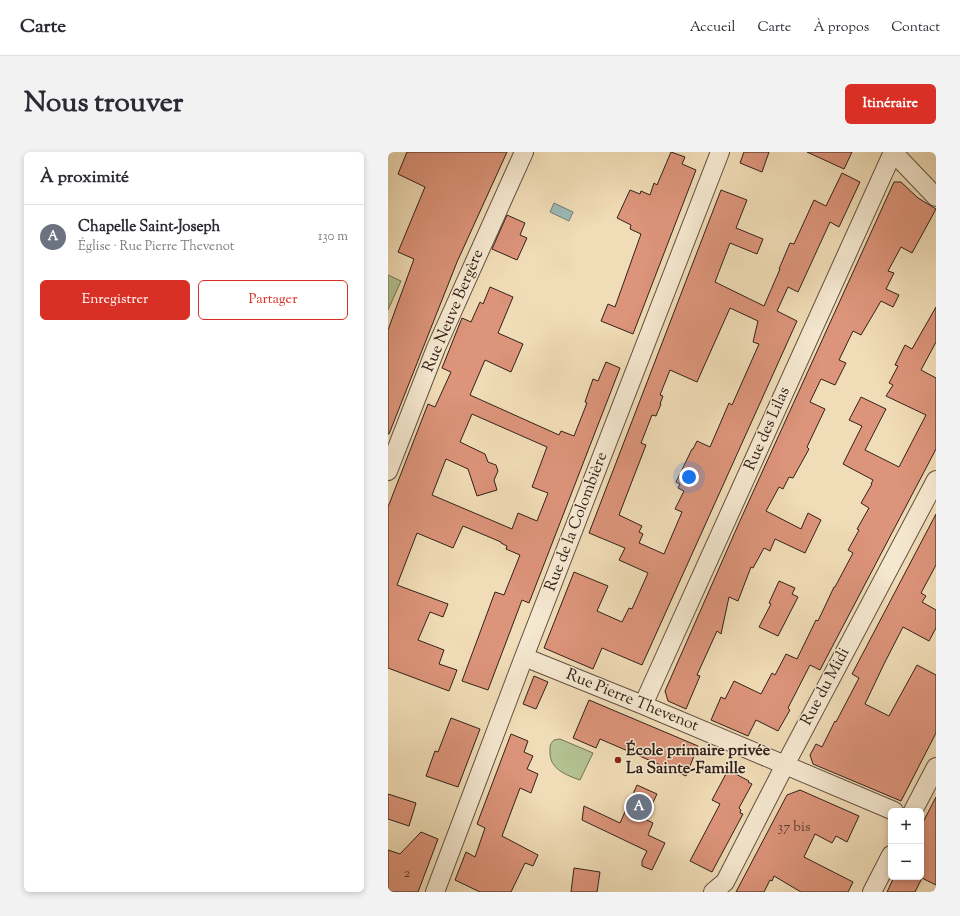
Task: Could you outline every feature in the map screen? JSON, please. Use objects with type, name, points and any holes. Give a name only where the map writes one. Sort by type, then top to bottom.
[{"type":"street","name":"Rue Neuve Bergère","points":[[388,471],[436,348],[524,152]]},
{"type":"street","name":"Rue de la Colombière","points":[[435,892],[524,657],[720,152]]},
{"type":"street","points":[[893,152],[936,197]]},
{"type":"street","name":"Rue des Lilas","points":[[643,705],[893,152]]},
{"type":"street","name":"Rue du Midi","points":[[713,892],[725,882],[785,764],[936,480]]},
{"type":"street","name":"Rue Pierre Thevenot","points":[[524,657],[785,764],[888,808]]},
{"type":"street","points":[[915,808],[936,767]]},
{"type":"street","points":[[872,892],[888,861]]},
{"type":"green space","points":[[388,275],[401,281],[388,310]]},
{"type":"green space","points":[[560,739],[593,753],[580,780],[559,770],[552,762],[550,757],[550,745],[554,740]]},
{"type":"water","points":[[554,203],[573,212],[569,221],[550,212]]},
{"type":"building","points":[[407,152],[507,152],[457,262],[388,434],[388,330],[414,259],[398,252],[425,187],[398,174]]},
{"type":"building","points":[[671,152],[685,157],[682,164],[696,170],[633,334],[601,321],[608,304],[615,307],[641,234],[630,229],[631,225],[617,218],[630,190],[640,194],[641,191],[650,195],[654,183],[657,185]]},
{"type":"building","points":[[744,152],[769,152],[762,172],[740,163]]},
{"type":"building","points":[[807,152],[852,152],[844,169]]},
{"type":"building","points":[[842,173],[860,182],[839,227],[830,222],[798,292],[788,287],[777,311],[797,321],[642,665],[602,648],[593,669],[544,648],[574,572],[608,586],[597,611],[622,622],[629,608],[632,609],[648,573],[619,560],[625,548],[589,533],[721,190],[747,200],[736,228],[763,239],[757,254],[730,243],[715,282],[764,306],[790,243],[794,244],[814,200],[826,206]],"holes":[[[730,308],[758,321],[753,342],[759,344],[732,405],[729,403],[710,447],[697,441],[676,482],[680,484],[678,488],[684,491],[675,509],[682,512],[664,554],[639,543],[643,534],[639,532],[642,526],[619,515],[646,445],[641,443],[652,415],[656,416],[661,404],[663,396],[660,395],[670,370],[697,382]]]},
{"type":"building","points":[[894,182],[901,182],[918,198],[936,209],[912,253],[901,247],[888,271],[894,273],[886,289],[899,295],[893,307],[881,301],[861,335],[853,331],[839,360],[846,363],[835,385],[821,379],[810,402],[825,409],[807,447],[809,449],[793,478],[789,477],[783,489],[779,487],[766,511],[801,529],[808,513],[821,520],[805,553],[775,539],[770,551],[764,548],[753,568],[751,567],[738,601],[729,597],[721,634],[717,631],[697,675],[700,676],[686,709],[668,701],[665,691],[739,523]]},
{"type":"building","points":[[507,215],[525,223],[520,235],[527,238],[517,260],[492,249]]},
{"type":"building","points":[[490,287],[513,297],[498,333],[523,344],[511,372],[485,360],[470,395],[559,435],[561,431],[574,436],[587,403],[585,402],[593,379],[598,381],[606,362],[620,368],[529,603],[522,600],[488,690],[462,681],[495,592],[504,595],[520,555],[506,549],[507,546],[501,542],[463,526],[453,548],[417,533],[397,585],[448,604],[443,617],[430,612],[418,640],[444,650],[439,664],[457,670],[449,691],[388,668],[388,507],[428,404],[435,407],[451,372],[442,368],[462,318],[471,322],[480,302],[483,304]],"holes":[[[472,414],[547,447],[532,487],[548,493],[537,521],[518,513],[512,529],[432,495],[446,459],[468,469],[477,496],[497,490],[494,480],[498,471],[496,465],[488,462],[485,454],[460,442]]]},
{"type":"building","points":[[936,307],[936,342],[921,370],[936,378],[936,449],[820,670],[810,665],[788,708],[790,710],[778,731],[756,720],[748,736],[711,720],[721,697],[725,699],[734,681],[761,694],[772,673],[775,675],[786,654],[797,659],[816,620],[818,621],[834,587],[853,553],[848,550],[859,530],[857,529],[869,508],[861,503],[873,480],[843,464],[862,426],[849,420],[861,397],[886,409],[865,450],[899,467],[926,415],[886,396],[893,385],[889,383],[898,366],[895,365],[905,345],[912,349]]},
{"type":"building","points":[[936,514],[936,565],[921,593],[926,596],[922,602],[936,610],[936,628],[929,641],[903,627],[865,704],[889,716],[917,665],[936,675],[936,733],[901,801],[813,764],[810,755],[816,744],[822,747],[835,721],[836,722],[859,678],[852,674]]},
{"type":"building","points":[[779,581],[795,588],[792,594],[798,597],[778,636],[759,627],[771,604],[769,603]]},
{"type":"building","points":[[534,676],[548,682],[536,709],[523,704]]},
{"type":"building","points":[[589,700],[698,746],[686,776],[600,739],[596,748],[573,738]]},
{"type":"building","points":[[451,718],[480,729],[458,787],[426,776],[435,751],[438,752]]},
{"type":"building","points":[[511,734],[528,741],[524,752],[533,756],[527,769],[538,774],[531,793],[520,788],[502,836],[538,855],[533,866],[525,863],[511,892],[480,892],[455,880],[466,852],[475,857],[485,828],[477,824]]},
{"type":"building","points":[[728,770],[752,784],[739,808],[741,810],[740,813],[743,814],[712,872],[690,861],[720,804],[712,800]]},
{"type":"building","points":[[637,785],[657,794],[645,819],[653,823],[648,835],[665,843],[652,870],[642,866],[642,861],[647,851],[582,820],[584,806],[620,823]]},
{"type":"building","points":[[800,790],[859,816],[847,842],[836,836],[832,843],[815,834],[804,857],[853,882],[848,892],[801,892],[774,876],[772,881],[770,880],[764,892],[736,892],[787,795]]},
{"type":"building","points":[[388,794],[416,803],[409,826],[388,819]]},
{"type":"building","points":[[936,797],[936,885],[924,879],[924,820]]},
{"type":"building","points":[[421,832],[438,839],[418,892],[388,892],[388,850],[400,854]]},
{"type":"building","points":[[574,868],[600,872],[597,892],[571,892]]},
{"type":"building","points":[[893,880],[921,880],[915,892],[887,892]]},
{"type":"place","name":"École primaire privée La Sainte-Famille","points":[[618,760]]},
{"type":"place","name":"Chapelle Saint-Joseph","points":[[639,807]]}]
